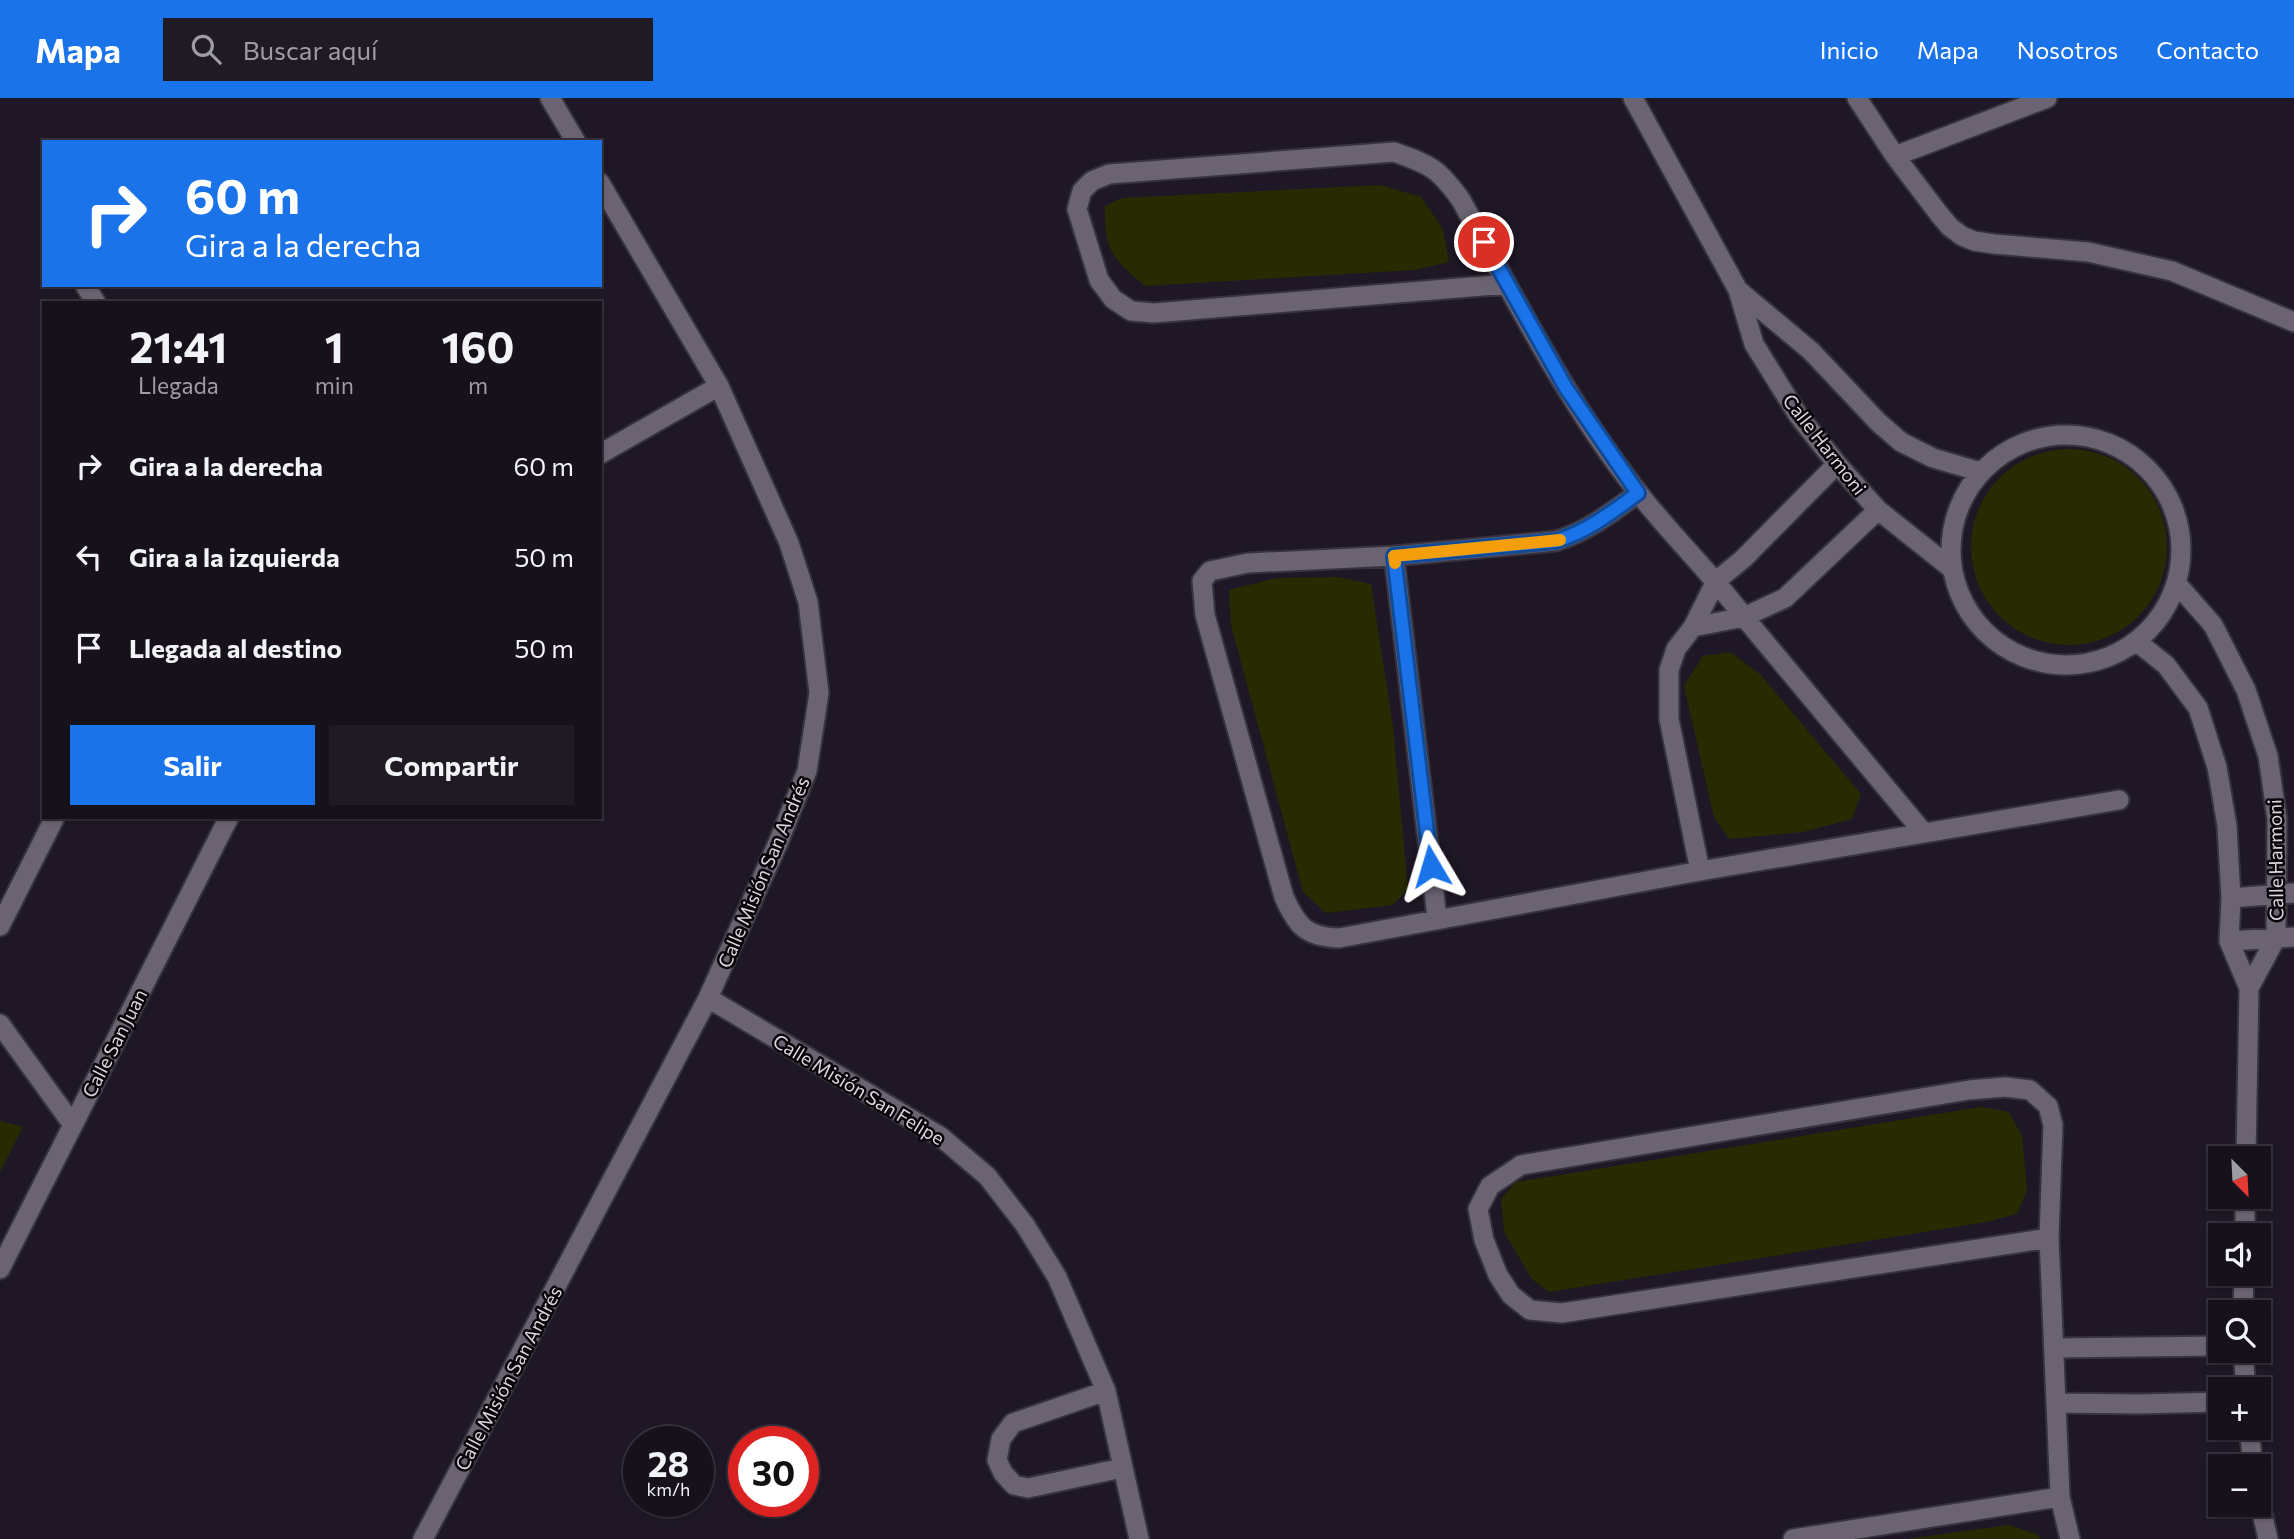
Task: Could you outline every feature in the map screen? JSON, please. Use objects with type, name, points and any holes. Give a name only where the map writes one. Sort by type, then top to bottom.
[{"type":"street","points":[[550,98],[575,140]]},
{"type":"street","name":"Calle Harmoni","points":[[1633,98],[1738,290],[1754,344],[1798,415],[1878,510],[1951,568]]},
{"type":"street","points":[[1857,98],[1895,156],[1950,228],[1974,241],[2088,252],[2172,271],[2294,322]]},
{"type":"street","points":[[1895,156],[2047,98]]},
{"type":"street","points":[[1507,284],[1154,313],[1131,311],[1113,299],[1099,280],[1077,209],[1082,191],[1092,181],[1109,174],[1394,152],[1426,163],[1444,178],[1461,200],[1566,388],[1638,493],[1717,581],[1923,832]]},
{"type":"street","name":"Calle Misión San Andrés","points":[[422,1539],[708,998],[778,843],[807,771],[819,693],[808,602],[789,543],[719,386],[602,187]]},
{"type":"street","name":"Calle Harmoni","points":[[1738,290],[1811,351],[1878,422],[1901,442],[1933,458],[1981,472]]},
{"type":"street","points":[[602,453],[719,386]]},
{"type":"street","points":[[2074,435],[2097,439],[2123,450],[2145,465],[2174,507],[2180,532],[2181,558],[2177,584],[2166,607],[2151,628],[2136,641],[2108,657],[2083,664],[2057,666],[2032,661],[2008,651],[1987,635],[1970,616],[1958,593],[1951,568],[1950,542],[1955,517],[1965,493],[1981,472],[2000,455],[2023,443],[2048,436],[2074,435]]},
{"type":"street","points":[[1700,871],[1669,719],[1669,670],[1676,649],[1693,626],[1717,581],[1743,559],[1837,464]]},
{"type":"street","points":[[1638,493],[1579,534],[1556,541],[1394,556],[1227,566],[1210,571],[1202,581],[1205,615],[1284,897],[1307,932],[1339,938],[1700,871],[2119,800]]},
{"type":"street","points":[[1693,626],[1744,617],[1785,598],[1878,510]]},
{"type":"street","points":[[1394,556],[1437,918]]},
{"type":"street","name":"Calle Harmoni","points":[[2177,584],[2213,625],[2246,690],[2268,756],[2286,893],[2285,938],[2249,988]]},
{"type":"street","name":"Calle Harmoni","points":[[2136,641],[2166,665],[2198,708],[2217,767],[2225,814],[2231,898],[2229,941],[2249,988],[2246,1146]]},
{"type":"street","points":[[0,926],[54,819]]},
{"type":"street","name":"Calle San Juan","points":[[0,1269],[228,819]]},
{"type":"street","points":[[2231,898],[2286,893]]},
{"type":"street","points":[[2229,941],[2285,938]]},
{"type":"street","name":"Calle Misión San Felipe","points":[[708,998],[941,1137],[987,1176],[1025,1225],[1057,1277],[1106,1391],[1139,1539]]},
{"type":"street","points":[[0,1024],[73,1125]]},
{"type":"street","points":[[2049,1237],[1562,1313],[1530,1310],[1511,1295],[1497,1275],[1484,1240],[1478,1209],[1490,1186],[1521,1165],[1969,1090],[2005,1087],[2030,1090],[2048,1106],[2053,1125],[2049,1237],[2060,1497],[2070,1539]]},
{"type":"street","points":[[2054,1348],[2208,1346]]},
{"type":"street","points":[[1106,1391],[1013,1423],[1001,1438],[997,1460],[1003,1473],[1014,1485],[1028,1488],[1122,1468]]},
{"type":"street","points":[[2056,1403],[2208,1402]]},
{"type":"street","points":[[1793,1539],[2060,1497]]},
{"type":"street","points":[[2263,1517],[2268,1539]]},
{"type":"green space","points":[[1380,185],[1421,197],[1443,229],[1449,262],[1414,270],[1145,286],[1112,252],[1106,234],[1105,206],[1123,198]]},
{"type":"green space","points":[[2069,449],[2088,450],[2107,456],[2139,477],[2160,509],[2166,528],[2166,566],[2160,585],[2139,617],[2107,638],[2088,644],[2069,645],[2050,644],[2031,638],[1999,617],[1978,585],[1972,566],[1971,547],[1972,528],[1978,509],[1999,477],[2031,456],[2050,450]]},
{"type":"green space","points":[[1338,577],[1371,584],[1393,727],[1408,889],[1393,905],[1326,913],[1303,892],[1231,625],[1229,590],[1277,578]]},
{"type":"green space","points":[[1730,652],[1760,674],[1861,794],[1852,819],[1803,832],[1729,839],[1714,817],[1684,686],[1703,656]]},
{"type":"green space","points":[[1981,1107],[2009,1112],[2022,1136],[2027,1190],[2017,1214],[1986,1222],[1549,1292],[1532,1279],[1504,1232],[1501,1199],[1516,1182]]},
{"type":"green space","points":[[0,1121],[23,1127],[0,1172]]},
{"type":"green space","points":[[2009,1525],[2038,1535],[2040,1539],[1907,1539]]},
{"type":"slow traffic","points":[[1395,563],[1394,556],[1560,540]]},
{"type":"route","points":[[1431,866],[1394,556],[1556,541],[1579,534],[1638,493],[1566,388],[1484,242]]}]
